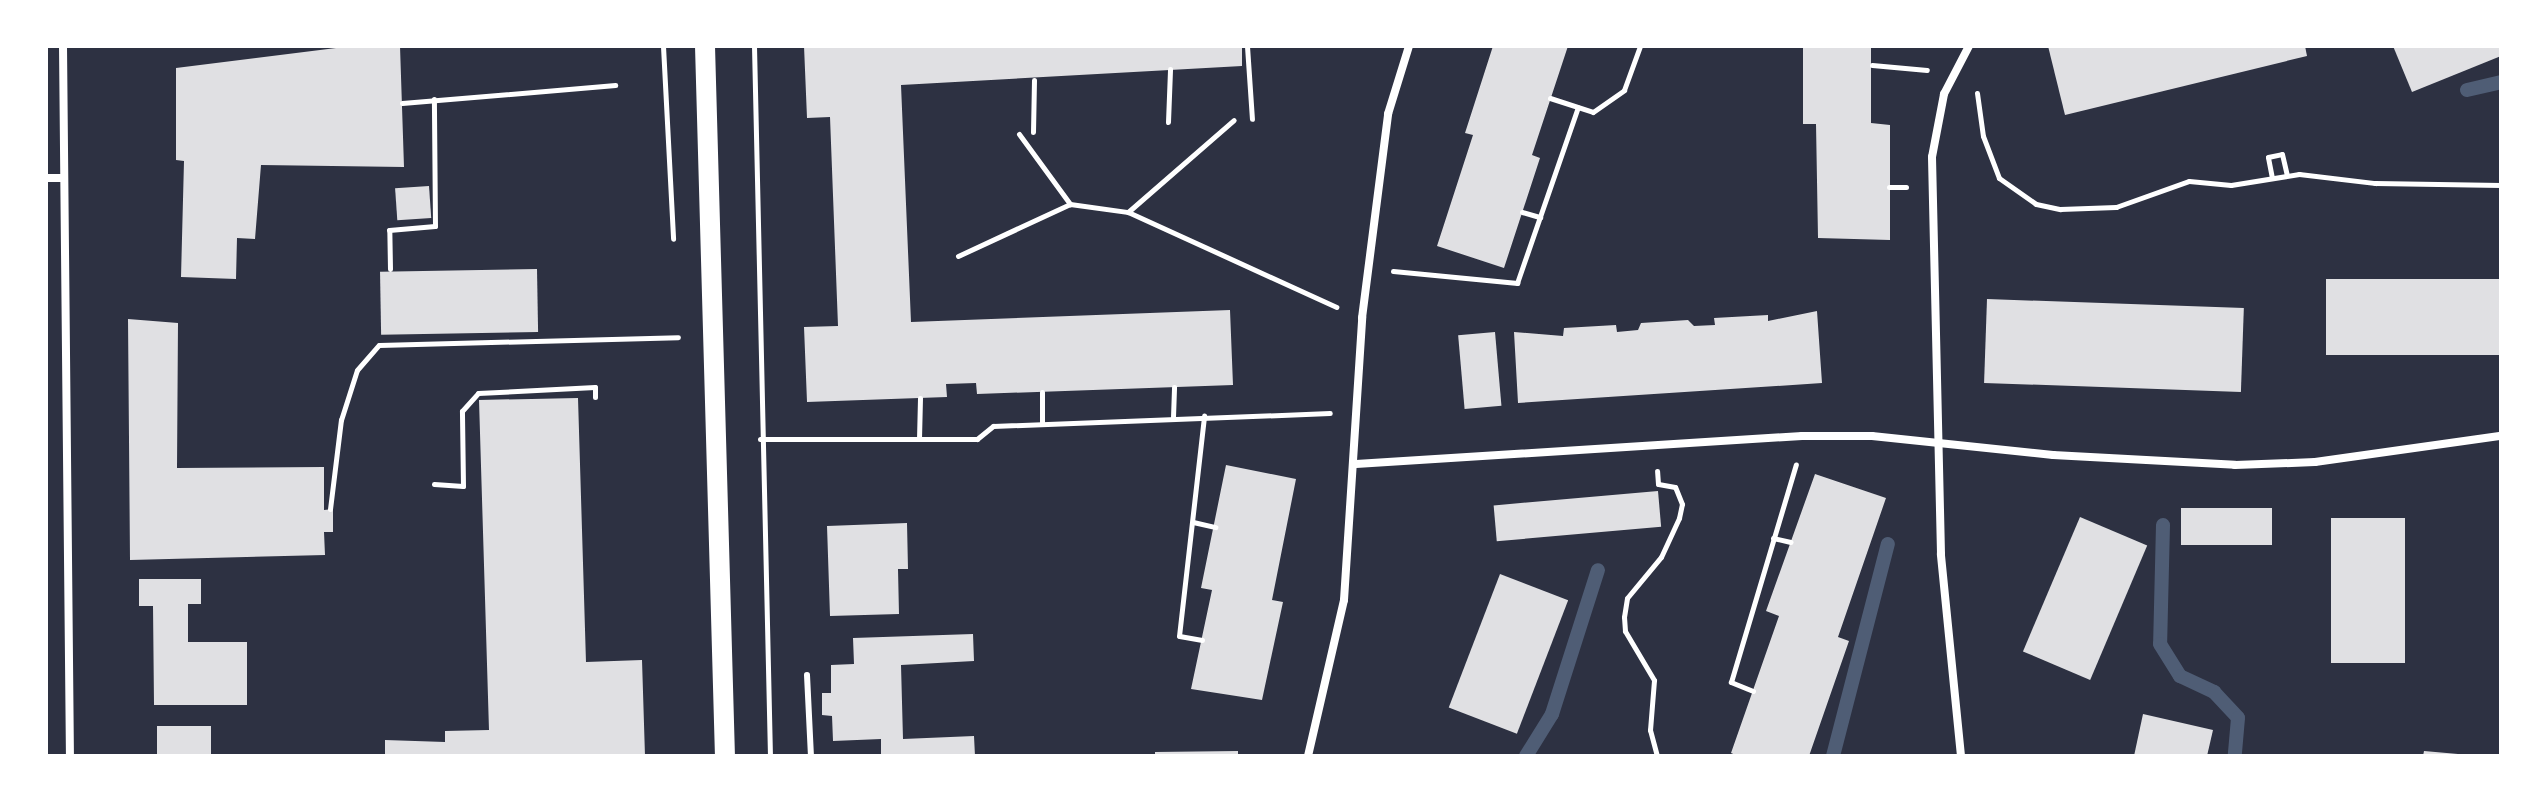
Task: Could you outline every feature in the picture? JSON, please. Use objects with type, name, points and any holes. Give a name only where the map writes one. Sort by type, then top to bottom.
[{"type":"main road","points":[[705,46],[725,756]]},
{"type":"street","points":[[63,46],[70,756]]},
{"type":"street","points":[[1308,756],[1344,600],[1356,464],[1362,318],[1388,114],[1409,46]]},
{"type":"street","points":[[1961,756],[1946,641],[1936,444],[1932,157],[1944,94],[1969,46]]},
{"type":"street","points":[[46,178],[63,178]]},
{"type":"street","points":[[1356,464],[1802,436],[2235,465],[2315,462],[2501,436]]},
{"type":"lane","points":[[807,675],[811,756]]},
{"type":"path","points":[[754,46],[760,439],[770,756]]},
{"type":"path","points":[[1247,46],[1252,119]]},
{"type":"path","points":[[1550,98],[1593,112],[1624,90],[1640,46]]},
{"type":"path","points":[[1872,65],[1955,73],[1981,101],[1983,136],[1999,178],[2036,204],[2088,210],[2116,207],[2189,181],[2231,185],[2287,175],[2501,185]]},
{"type":"path","points":[[1168,122],[1170,69]]},
{"type":"path","points":[[1033,132],[1034,80]]},
{"type":"path","points":[[402,103],[615,85]]},
{"type":"path","points":[[390,269],[389,230],[435,226],[434,99]]},
{"type":"path","points":[[1369,268],[1517,283],[1578,107]]},
{"type":"path","points":[[1128,212],[1234,120]]},
{"type":"path","points":[[1019,134],[1070,204]]},
{"type":"path","points":[[2272,178],[2268,157],[2282,154],[2287,175]]},
{"type":"path","points":[[1889,187],[1906,187]]},
{"type":"path","points":[[958,256],[1070,204],[1128,212],[1362,318]]},
{"type":"path","points":[[1522,212],[1540,217]]},
{"type":"path","points":[[330,509],[341,420],[357,370],[379,345],[678,337]]},
{"type":"path","points":[[434,484],[463,486],[462,411],[478,393],[595,387],[595,397]]},
{"type":"path","points":[[1173,417],[1174,387]]},
{"type":"path","points":[[1042,392],[1042,423]]},
{"type":"path","points":[[919,439],[920,398]]},
{"type":"path","points":[[760,439],[977,439],[993,426],[1204,415],[1358,412]]},
{"type":"path","points":[[1202,640],[1179,636],[1204,415]]},
{"type":"path","points":[[1753,691],[1731,682],[1802,436]]},
{"type":"path","points":[[1655,446],[1658,484],[1675,487],[1682,504],[1661,557],[1627,598],[1624,617],[1625,631],[1654,680],[1650,730],[1657,756]]},
{"type":"path","points":[[1193,522],[1215,527]]},
{"type":"path","points":[[1773,538],[1791,542]]},
{"type":"building","points":[[352,46],[400,46],[404,167],[261,165],[255,239],[237,238],[236,279],[181,277],[184,161],[176,160],[176,68]]},
{"type":"building","points":[[804,46],[1242,46],[1242,66],[901,85],[911,322],[1230,310],[1233,385],[977,394],[976,383],[946,384],[947,397],[807,402],[804,327],[838,326],[830,117],[807,118]]},
{"type":"building","points":[[1493,46],[1568,46],[1532,155],[1540,158],[1504,268],[1437,246],[1473,135],[1465,133]]},
{"type":"building","points":[[1803,46],[1871,46],[1871,123],[1890,125],[1890,240],[1818,238],[1816,124],[1803,124]]},
{"type":"building","points":[[2048,46],[2305,46],[2307,56],[2065,115]]},
{"type":"building","points":[[2393,46],[2501,46],[2501,56],[2412,92]]},
{"type":"building","points":[[429,186],[431,218],[397,220],[395,188]]},
{"type":"building","points":[[537,269],[538,332],[381,335],[380,272]]},
{"type":"building","points":[[2326,279],[2501,279],[2501,355],[2326,355]]},
{"type":"building","points":[[1987,299],[2244,308],[2241,392],[1984,383]]},
{"type":"building","points":[[1817,311],[1822,383],[1518,403],[1514,332],[1563,336],[1564,328],[1616,325],[1617,332],[1638,330],[1641,323],[1688,320],[1694,326],[1715,325],[1714,318],[1768,315],[1768,321]]},
{"type":"building","points":[[128,319],[178,323],[177,468],[324,467],[324,510],[333,509],[333,532],[324,532],[325,555],[130,560]]},
{"type":"building","points":[[1495,332],[1501,406],[1465,409],[1458,335]]},
{"type":"building","points":[[578,398],[586,662],[642,660],[645,756],[385,756],[385,740],[445,742],[445,731],[489,730],[479,400]]},
{"type":"building","points":[[1226,465],[1296,479],[1272,600],[1283,602],[1262,700],[1191,689],[1212,590],[1201,588]]},
{"type":"building","points":[[1815,474],[1886,498],[1838,637],[1849,641],[1809,756],[1738,756],[1731,753],[1779,616],[1766,611]]},
{"type":"building","points":[[1658,491],[1661,527],[1497,541],[1494,505]]},
{"type":"building","points":[[2181,508],[2272,508],[2272,545],[2181,545]]},
{"type":"building","points":[[2080,517],[2147,546],[2090,680],[2023,651]]},
{"type":"building","points":[[2331,518],[2405,518],[2405,663],[2331,663]]},
{"type":"building","points":[[907,523],[908,569],[898,569],[899,614],[830,616],[827,526]]},
{"type":"building","points":[[1500,574],[1568,600],[1517,734],[1449,708]]},
{"type":"building","points":[[139,579],[201,579],[201,604],[188,604],[188,642],[247,642],[247,705],[154,705],[153,606],[139,606]]},
{"type":"building","points":[[973,634],[974,661],[901,665],[903,739],[974,736],[975,756],[881,756],[881,739],[833,741],[832,716],[822,715],[822,693],[831,693],[831,665],[854,664],[853,638]]},
{"type":"building","points":[[2143,714],[2213,730],[2207,756],[2134,756]]},
{"type":"building","points":[[157,726],[211,726],[211,756],[157,756]]},
{"type":"building","points":[[1238,751],[1238,756],[1155,756],[1155,752]]},
{"type":"building","points":[[2424,751],[2458,754],[2458,756],[2423,756]]},
{"type":"waterway","points":[[2467,90],[2501,82]]},
{"type":"waterway","points":[[2163,525],[2160,644],[2180,676],[2214,692],[2238,718],[2235,756]]},
{"type":"waterway","points":[[1833,756],[1888,544]]},
{"type":"waterway","points":[[1526,756],[1552,714],[1598,570]]}]
